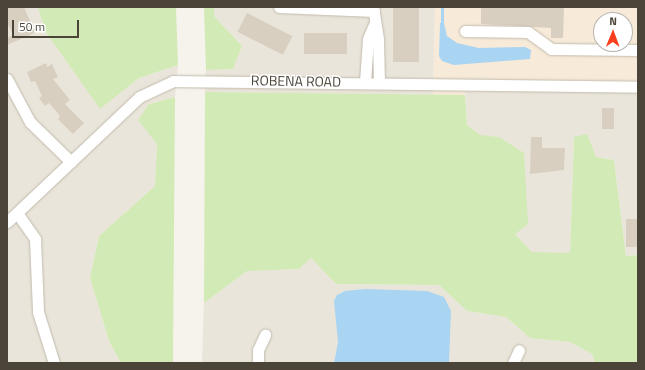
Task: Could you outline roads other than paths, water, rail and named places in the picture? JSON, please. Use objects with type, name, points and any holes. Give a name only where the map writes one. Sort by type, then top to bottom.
[{"type":"street","points":[[279,7],[374,9],[374,24],[378,39],[379,82]]},
{"type":"street","points":[[365,82],[368,39],[374,24]]},
{"type":"street","points":[[465,31],[528,32],[551,49],[638,50]]},
{"type":"street","points":[[7,79],[30,122],[71,162]]},
{"type":"street","name":"ROBENA ROAD","points":[[7,222],[139,97],[173,81],[379,82],[638,87]]},
{"type":"street","points":[[17,213],[35,239],[38,312],[54,363]]},
{"type":"street","points":[[258,363],[258,350],[265,335]]},
{"type":"street","points":[[513,363],[519,350]]},
{"type":"water","points":[[440,23],[444,23],[447,36],[457,43],[479,48],[525,47],[531,50],[530,59],[454,65],[442,61],[439,56]]},
{"type":"water","points":[[365,289],[427,291],[444,297],[451,311],[449,363],[334,363],[338,342],[334,301],[337,295],[345,291]]},
{"type":"waterway","points":[[442,7],[442,23]]}]
